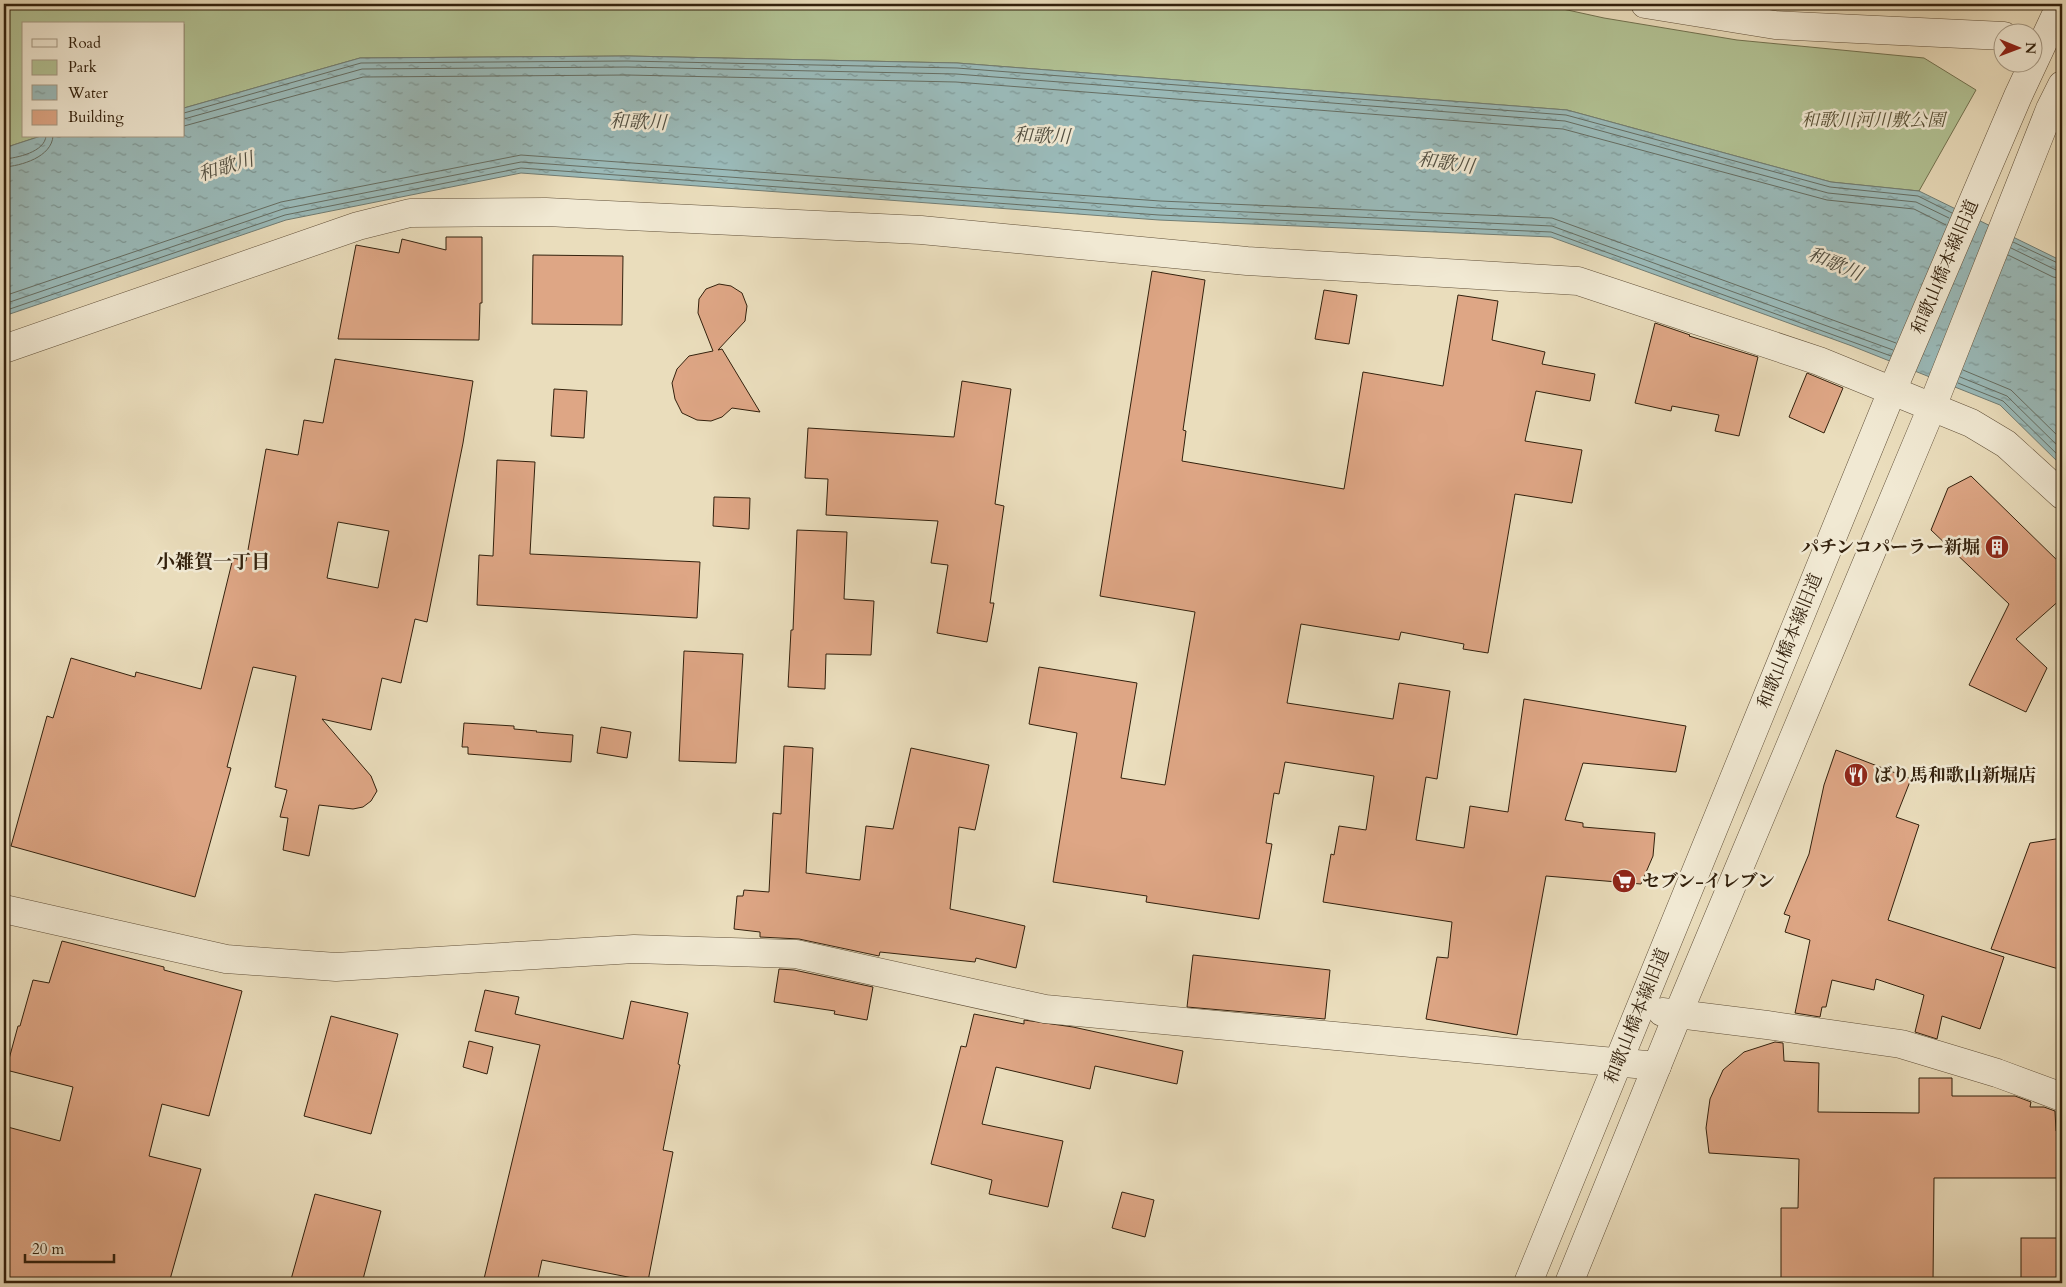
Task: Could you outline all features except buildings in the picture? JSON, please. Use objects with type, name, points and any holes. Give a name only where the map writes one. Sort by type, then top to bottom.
[{"type":"street","points":[[1646,4],[1775,25],[1994,36]]},
{"type":"street","name":"和歌山橋本線旧道","points":[[1528,1283],[1895,384],[2018,96],[2047,38],[2061,4]]},
{"type":"street","points":[[1569,1283],[1678,1014],[1934,400],[2050,109],[2062,85]]},
{"type":"street","points":[[4,349],[358,226],[410,213],[546,212],[921,230],[1247,260],[1578,281],[1819,361],[1895,384],[1934,400],[2006,444],[2062,495]]},
{"type":"street","points":[[4,909],[226,960],[336,967],[634,949],[796,954],[1045,1010],[1657,1066]]},
{"type":"street","points":[[1639,1010],[1767,1024],[1901,1044],[1998,1073],[2062,1097]]},
{"type":"green space","name":"和歌川河川敷公園","points":[[4,4],[1540,4],[1604,18],[1737,40],[1924,58],[1976,90],[1919,191],[1831,182],[1567,110],[957,63],[627,56],[360,58],[185,108],[185,22],[22,22],[22,138],[35,138],[4,148]]},
{"type":"water","name":"和歌川","points":[[627,56],[957,63],[1567,110],[1831,182],[1919,191],[2062,261],[2062,466],[2000,405],[1852,346],[1551,237],[1159,220],[521,173],[286,220],[4,316],[4,148],[35,138],[185,138],[185,108],[360,58]]},
{"type":"place","name":"パチンコパーラー新堀","points":[[1997,547]]},
{"type":"place","name":"ばり馬和歌山新堀店","points":[[1856,775]]},
{"type":"place","name":"セブン-イレブン","points":[[1624,881]]},
{"type":"district","name":"小雑賀一丁目","points":[[213,562]]}]
